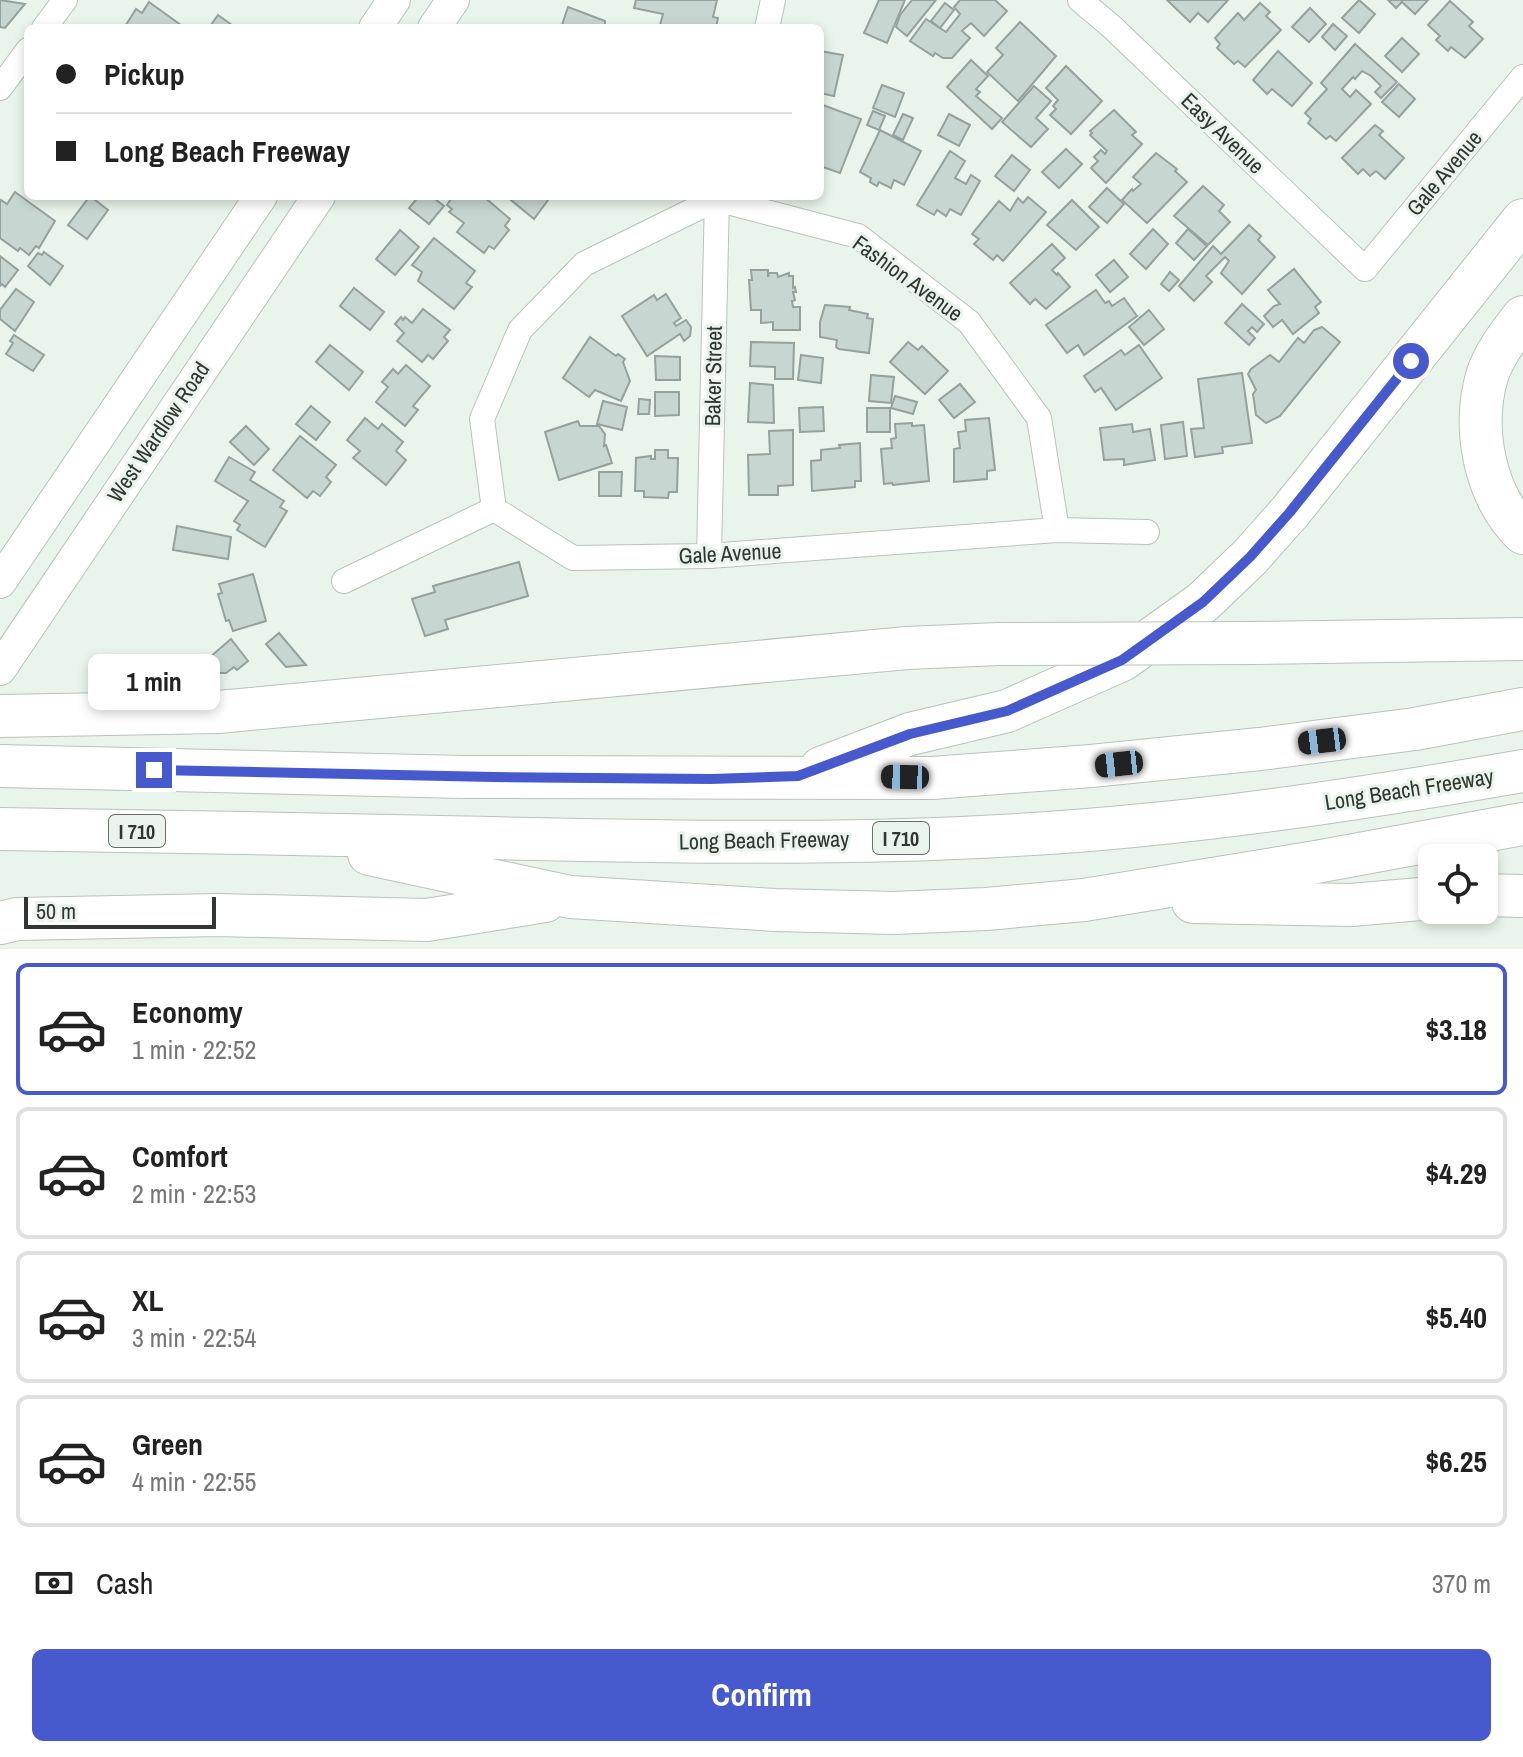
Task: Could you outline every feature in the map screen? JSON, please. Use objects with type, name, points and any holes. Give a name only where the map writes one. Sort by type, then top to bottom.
[{"type":"highway","points":[[798,776],[910,734],[1007,711],[1057,691],[1122,660],[1203,602],[1250,557],[1290,512],[1523,220]]},
{"type":"highway","points":[[1523,317],[1488,374],[1481,426],[1489,478],[1501,505],[1523,533]]},
{"type":"highway","points":[[0,716],[218,712],[907,648],[999,644],[1523,639]]},
{"type":"highway","points":[[0,766],[447,777],[932,778],[1260,749],[1399,731],[1523,709]]},
{"type":"highway","name":"Long Beach Freeway","points":[[0,829],[647,841],[994,835],[1141,825],[1217,816],[1401,792],[1523,771]]},
{"type":"highway","points":[[274,833],[570,897],[775,910],[894,913],[1084,900],[1523,824]]},
{"type":"highway","points":[[1498,895],[1523,896]]},
{"type":"highway","points":[[0,923],[17,919],[218,915],[427,920],[570,897]]},
{"type":"highway","points":[[1084,900],[1351,905],[1418,899]]},
{"type":"main road","points":[[378,24],[394,0]]},
{"type":"main road","points":[[437,24],[453,0]]},
{"type":"main road","points":[[0,582],[258,200]]},
{"type":"main road","name":"West Wardlow Road","points":[[0,669],[316,200]]},
{"type":"street","points":[[47,24],[65,0]]},
{"type":"street","points":[[768,24],[773,0]]},
{"type":"street","name":"Easy Avenue","points":[[1080,0],[1365,269]]},
{"type":"street","points":[[0,88],[24,55]]},
{"type":"street","name":"Gale Avenue","points":[[1365,269],[1523,77]]},
{"type":"street","points":[[344,581],[494,509],[482,419],[520,330],[584,264],[711,200]]},
{"type":"street","name":"Baker Street","points":[[709,556],[717,200]]},
{"type":"street","name":"Fashion Avenue","points":[[728,200],[858,236],[969,322],[1039,418],[1057,530]]},
{"type":"street","name":"Gale Avenue","points":[[494,509],[573,558],[709,556],[1057,530],[1147,532]]},
{"type":"building","points":[[0,0],[25,4],[5,28],[0,27]]},
{"type":"building","points":[[636,0],[717,0],[713,17],[718,18],[717,24],[660,24],[663,14],[634,8]]},
{"type":"building","points":[[879,0],[905,0],[887,43],[864,33]]},
{"type":"building","points":[[912,0],[936,0],[907,36],[896,27],[900,15]]},
{"type":"building","points":[[960,0],[995,0],[1007,11],[984,36],[971,23],[962,31],[970,38],[952,58],[943,58],[935,53],[933,56],[910,41],[926,19],[946,32],[960,14],[954,7]]},
{"type":"building","points":[[1167,0],[1228,0],[1208,22],[1198,13],[1190,22]]},
{"type":"building","points":[[1359,0],[1375,14],[1359,33],[1342,18]]},
{"type":"building","points":[[1388,0],[1428,0],[1415,14],[1402,2],[1396,8]]},
{"type":"building","points":[[1450,1],[1473,22],[1469,26],[1483,39],[1465,58],[1451,47],[1448,51],[1436,40],[1440,36],[1428,25]]},
{"type":"building","points":[[149,2],[179,24],[127,24],[136,9],[142,13]]},
{"type":"building","points":[[945,3],[954,10],[940,28],[931,21]]},
{"type":"building","points":[[1260,3],[1270,12],[1266,16],[1281,30],[1245,67],[1238,61],[1234,64],[1217,48],[1220,44],[1215,38],[1238,13],[1244,20]]},
{"type":"building","points":[[568,7],[605,21],[605,24],[562,24]]},
{"type":"building","points":[[1310,8],[1326,24],[1309,42],[1292,27]]},
{"type":"building","points":[[218,15],[230,24],[212,24]]},
{"type":"building","points":[[1020,22],[1056,56],[1018,101],[987,72],[1003,55],[996,48]]},
{"type":"building","points":[[1333,24],[1347,36],[1335,50],[1322,37]]},
{"type":"building","points":[[1402,38],[1419,54],[1402,72],[1385,56]]},
{"type":"building","points":[[1355,44],[1397,82],[1381,98],[1375,92],[1381,86],[1371,76],[1362,71],[1355,79],[1353,77],[1342,89],[1350,97],[1356,90],[1371,104],[1336,141],[1330,136],[1326,139],[1308,123],[1311,119],[1305,113],[1327,89],[1321,83]]},
{"type":"building","points":[[1278,51],[1312,83],[1292,106],[1272,89],[1267,94],[1253,80]]},
{"type":"building","points":[[824,52],[843,55],[834,96],[824,94]]},
{"type":"building","points":[[971,60],[988,76],[976,89],[980,92],[976,96],[1002,118],[992,129],[947,87]]},
{"type":"building","points":[[1066,66],[1102,101],[1071,134],[1050,115],[1056,109],[1053,106],[1058,100],[1046,88]]},
{"type":"building","points":[[1399,84],[1415,99],[1399,117],[1382,102]]},
{"type":"building","points":[[882,85],[904,93],[895,117],[873,108]]},
{"type":"building","points":[[1034,86],[1051,101],[1036,118],[1048,129],[1031,147],[1002,122]]},
{"type":"building","points":[[824,105],[861,119],[840,173],[824,167]]},
{"type":"building","points":[[1114,110],[1136,132],[1132,135],[1142,144],[1106,183],[1091,168],[1098,161],[1094,157],[1101,150],[1105,154],[1107,151],[1090,135],[1090,131]]},
{"type":"building","points":[[873,111],[885,116],[879,130],[867,125]]},
{"type":"building","points":[[903,114],[913,118],[903,140],[893,135]]},
{"type":"building","points":[[949,114],[970,125],[959,146],[938,135]]},
{"type":"building","points":[[1375,125],[1383,131],[1379,135],[1404,158],[1385,179],[1376,171],[1370,176],[1363,169],[1358,174],[1342,158]]},
{"type":"building","points":[[880,130],[921,151],[904,185],[894,180],[891,188],[879,182],[877,186],[860,172]]},
{"type":"building","points":[[1066,149],[1082,164],[1059,188],[1042,172]]},
{"type":"building","points":[[950,151],[965,161],[955,178],[966,184],[971,175],[980,181],[961,215],[950,209],[946,216],[937,210],[934,215],[917,205]]},
{"type":"building","points":[[1156,153],[1177,169],[1175,171],[1187,182],[1147,223],[1122,200],[1141,184],[1133,177]]},
{"type":"building","points":[[1012,155],[1030,170],[1014,191],[995,176]]},
{"type":"building","points":[[1203,186],[1224,205],[1219,211],[1230,222],[1208,245],[1174,216]]},
{"type":"building","points":[[1107,188],[1124,204],[1107,223],[1089,207]]},
{"type":"building","points":[[15,192],[55,221],[39,248],[36,246],[29,255],[0,238],[0,202],[7,204]]},
{"type":"building","points":[[1028,197],[1046,212],[1003,261],[997,255],[993,260],[974,244],[979,239],[972,234],[999,201],[1010,211],[1018,198],[1023,203]]},
{"type":"building","points":[[87,200],[95,200],[108,210],[87,239],[68,225]]},
{"type":"building","points":[[416,200],[436,200],[444,206],[429,224],[409,208]]},
{"type":"building","points":[[450,200],[488,200],[510,219],[505,226],[509,230],[494,249],[489,246],[484,253],[457,232],[464,223],[449,212],[452,209],[447,205]]},
{"type":"building","points":[[511,200],[548,200],[534,219]]},
{"type":"building","points":[[1072,200],[1099,227],[1076,250],[1047,225]]},
{"type":"building","points":[[1249,225],[1261,236],[1258,240],[1275,257],[1242,294],[1221,273],[1229,261],[1225,257],[1206,276],[1212,282],[1194,301],[1179,286],[1213,246],[1221,254]]},
{"type":"building","points":[[1153,229],[1168,244],[1146,269],[1130,254]]},
{"type":"building","points":[[1188,229],[1207,246],[1194,260],[1176,243]]},
{"type":"building","points":[[400,230],[419,247],[395,275],[376,259]]},
{"type":"building","points":[[434,238],[475,271],[466,283],[472,287],[454,309],[418,281],[422,272],[412,265]]},
{"type":"building","points":[[1052,244],[1065,258],[1052,270],[1070,287],[1046,309],[1035,299],[1030,304],[1010,283]]},
{"type":"building","points":[[44,252],[63,266],[50,285],[28,266],[38,253],[42,255]]},
{"type":"building","points":[[0,256],[18,270],[5,287],[0,286]]},
{"type":"building","points":[[1114,260],[1128,277],[1110,292],[1096,275]]},
{"type":"building","points":[[1294,269],[1321,302],[1315,307],[1319,313],[1293,334],[1282,320],[1273,327],[1264,316],[1280,304],[1268,290]]},
{"type":"building","points":[[751,270],[768,270],[768,277],[769,273],[777,273],[778,277],[789,273],[793,276],[796,292],[793,292],[795,300],[792,301],[793,307],[800,307],[800,330],[773,330],[773,322],[761,323],[761,310],[751,310]]},
{"type":"building","points":[[1170,272],[1179,280],[1169,291],[1161,284]]},
{"type":"building","points":[[354,288],[384,312],[370,330],[340,306]]},
{"type":"building","points":[[16,289],[34,302],[15,331],[0,319],[0,310]]},
{"type":"building","points":[[1096,290],[1105,303],[1109,301],[1112,306],[1124,298],[1137,316],[1084,355],[1078,345],[1067,353],[1046,325]]},
{"type":"building","points":[[666,294],[681,318],[674,323],[676,326],[686,320],[691,327],[690,336],[684,341],[680,334],[647,356],[622,316],[654,295],[657,300]]},
{"type":"building","points":[[1242,304],[1264,324],[1257,332],[1252,327],[1248,331],[1255,338],[1249,345],[1225,323]]},
{"type":"building","points":[[825,305],[850,307],[849,310],[868,314],[867,318],[873,319],[869,353],[839,349],[836,347],[837,340],[820,337]]},
{"type":"building","points":[[423,309],[450,330],[444,337],[448,341],[433,359],[428,355],[422,362],[397,341],[404,333],[395,324],[401,317],[412,323]]},
{"type":"building","points":[[1149,310],[1164,329],[1144,345],[1129,327]]},
{"type":"building","points":[[1322,327],[1340,342],[1280,416],[1266,423],[1256,415],[1253,394],[1256,390],[1248,374],[1270,355],[1279,362],[1298,338],[1304,343],[1314,330]]},
{"type":"building","points":[[14,335],[44,355],[33,371],[6,354]]},
{"type":"building","points":[[590,337],[625,359],[623,362],[630,381],[621,401],[595,390],[589,397],[563,378]]},
{"type":"building","points":[[751,342],[794,343],[793,379],[775,379],[775,367],[750,366]]},
{"type":"building","points":[[908,342],[918,350],[922,346],[948,371],[925,394],[890,362]]},
{"type":"building","points":[[330,345],[363,372],[349,390],[316,362]]},
{"type":"building","points":[[1139,345],[1162,378],[1116,410],[1101,388],[1095,392],[1084,376],[1121,350],[1125,355]]},
{"type":"building","points":[[801,355],[823,358],[821,383],[798,380]]},
{"type":"building","points":[[655,356],[680,357],[680,380],[656,380]]},
{"type":"building","points":[[406,365],[430,386],[413,406],[418,410],[405,426],[376,402],[388,387],[382,382],[393,369],[398,374]]},
{"type":"building","points":[[1242,373],[1252,443],[1222,447],[1223,453],[1195,457],[1191,429],[1204,428],[1198,379]]},
{"type":"building","points":[[871,375],[894,377],[891,403],[869,401]]},
{"type":"building","points":[[750,383],[773,385],[774,423],[748,422]]},
{"type":"building","points":[[960,384],[975,402],[954,418],[939,400]]},
{"type":"building","points":[[655,392],[679,392],[679,415],[655,416]]},
{"type":"building","points":[[895,396],[917,402],[913,414],[891,408]]},
{"type":"building","points":[[639,399],[650,400],[649,414],[638,414]]},
{"type":"building","points":[[603,401],[627,407],[622,430],[597,424]]},
{"type":"building","points":[[311,406],[330,422],[316,440],[296,424]]},
{"type":"building","points":[[823,407],[824,431],[800,432],[799,408]]},
{"type":"building","points":[[867,408],[890,408],[890,432],[867,432]]},
{"type":"building","points":[[365,418],[378,429],[382,424],[403,442],[396,451],[406,460],[386,485],[353,458],[360,451],[347,440]]},
{"type":"building","points":[[989,418],[995,470],[987,471],[987,479],[954,482],[954,449],[960,448],[958,432],[966,431],[965,420]]},
{"type":"building","points":[[578,421],[580,426],[599,426],[605,434],[604,446],[612,463],[559,480],[545,432]]},
{"type":"building","points":[[1183,422],[1187,456],[1165,459],[1161,425]]},
{"type":"building","points":[[912,423],[912,426],[924,425],[929,481],[884,484],[881,449],[892,448],[891,439],[896,438],[895,424]]},
{"type":"building","points":[[1132,424],[1133,432],[1150,429],[1155,460],[1124,465],[1124,459],[1104,460],[1100,428]]},
{"type":"building","points":[[246,426],[269,449],[254,465],[230,442]]},
{"type":"building","points":[[793,430],[793,485],[778,486],[778,495],[749,495],[748,455],[770,454],[769,431]]},
{"type":"building","points":[[300,436],[336,465],[326,477],[331,482],[320,496],[313,491],[307,498],[273,470]]},
{"type":"building","points":[[860,443],[861,481],[855,481],[855,487],[812,491],[811,461],[821,460],[821,450]]},
{"type":"building","points":[[655,450],[668,450],[668,458],[678,458],[677,492],[669,492],[668,498],[644,497],[644,491],[635,491],[636,458],[651,456],[655,459]]},
{"type":"building","points":[[229,457],[255,472],[250,480],[284,501],[280,507],[287,511],[265,547],[237,530],[240,525],[234,521],[248,501],[215,481]]},
{"type":"building","points":[[599,472],[622,472],[621,496],[599,496]]},
{"type":"building","points":[[177,526],[231,537],[228,559],[173,550]]},
{"type":"building","points":[[519,562],[528,596],[445,620],[448,629],[425,636],[412,599],[435,592],[433,586]]},
{"type":"building","points":[[253,574],[266,621],[233,631],[229,620],[226,621],[218,594],[222,593],[219,584]]},
{"type":"building","points":[[279,633],[306,665],[286,667],[266,644]]},
{"type":"building","points":[[231,639],[248,661],[237,670],[234,667],[226,673],[210,673],[202,664]]},
{"type":"route","points":[[154,770],[494,777],[711,779],[798,776],[910,734],[1007,711],[1122,660],[1203,602],[1250,557],[1290,512],[1411,361]]}]
